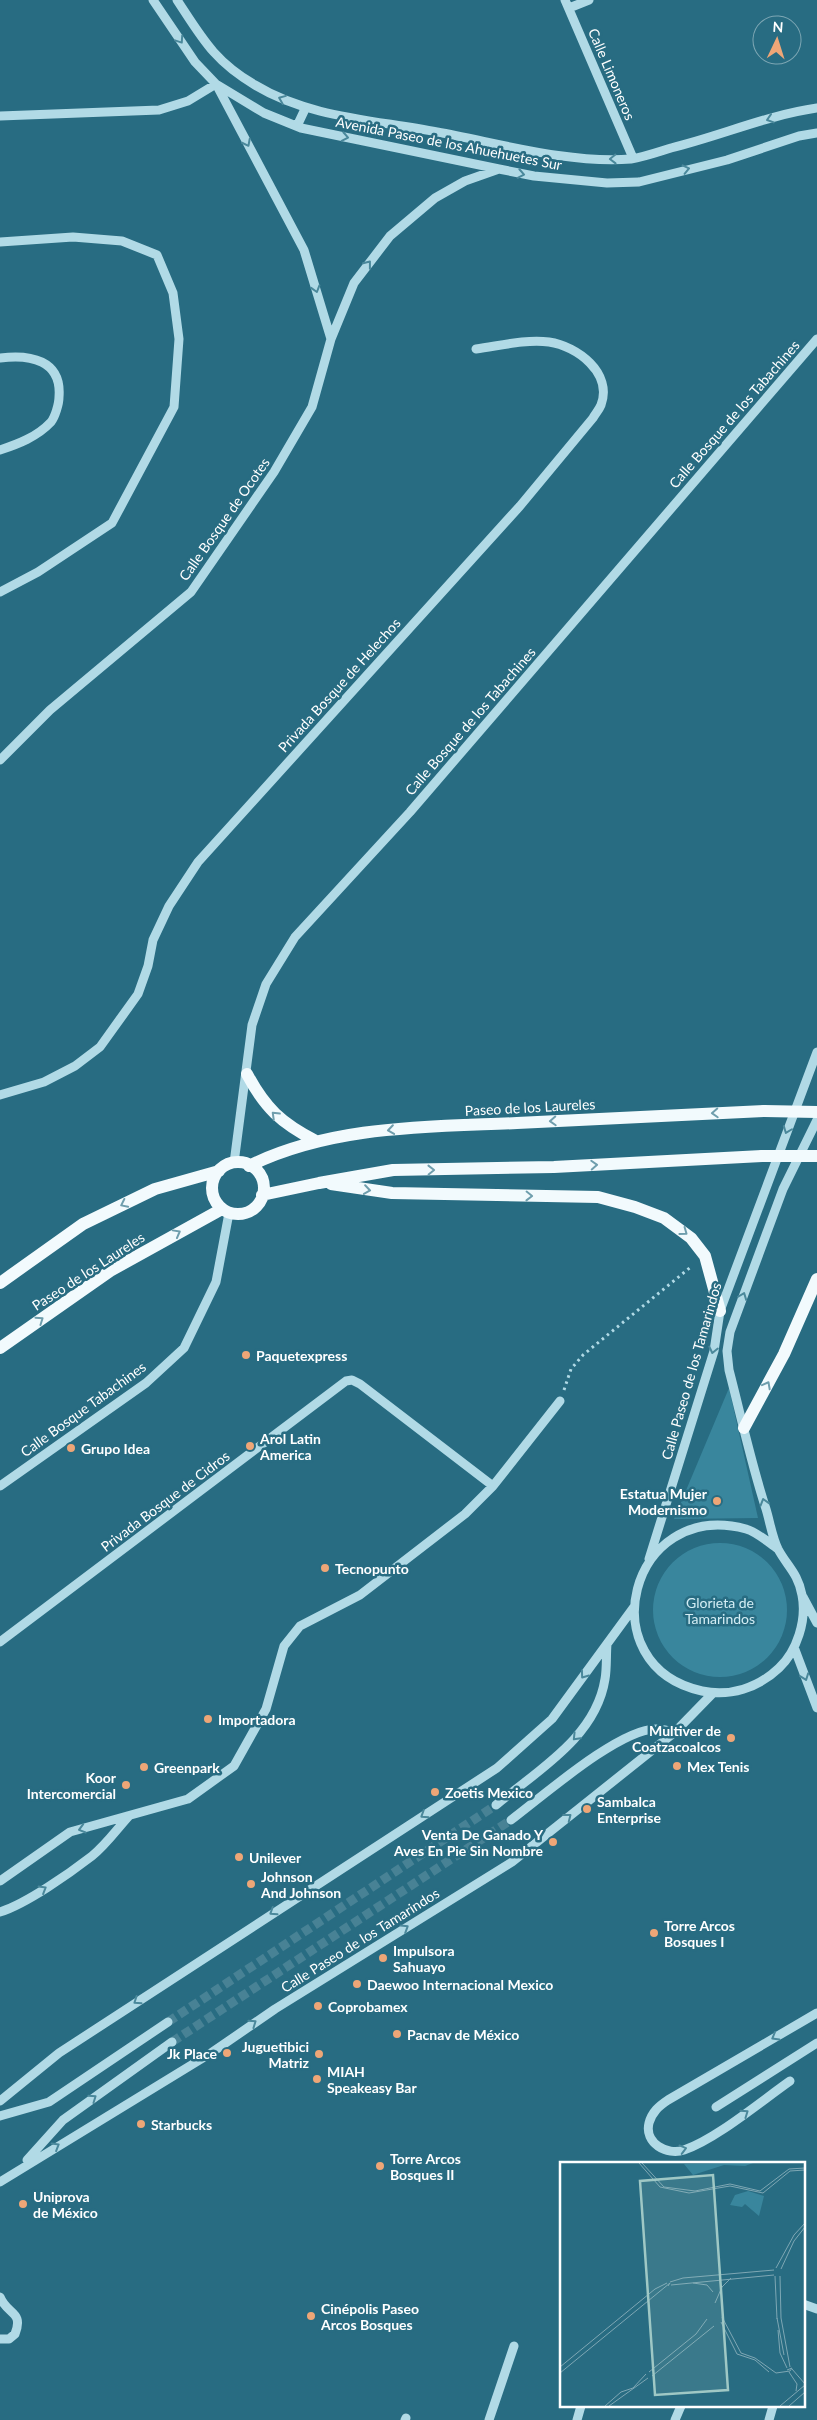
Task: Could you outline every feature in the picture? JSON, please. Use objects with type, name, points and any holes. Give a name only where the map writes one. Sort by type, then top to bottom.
[{"type":"main road","points":[[247,1074],[259,1097],[268,1108],[288,1126],[316,1141]]},
{"type":"main road","name":"Paseo de los Laureles","points":[[250,1166],[276,1153],[316,1141],[403,1128],[764,1111],[817,1112]]},
{"type":"main road","points":[[262,1195],[319,1182],[393,1170],[554,1168],[762,1156],[817,1156]]},
{"type":"main road","points":[[0,1283],[83,1224],[155,1189],[219,1171],[234,1163],[250,1166],[260,1175],[264,1188],[258,1205],[250,1211],[239,1214],[225,1211],[212,1194],[214,1178],[219,1171]]},
{"type":"main road","points":[[319,1182],[392,1193],[598,1198],[635,1207],[664,1218],[691,1238],[705,1256],[720,1311]]},
{"type":"main road","name":"Paseo de los Laureles","points":[[0,1348],[110,1271],[225,1211]]},
{"type":"main road","points":[[744,1428],[784,1354],[817,1279]]},
{"type":"street","name":"Avenida Paseo de los Ahuehuetes Sur","points":[[153,0],[195,62],[216,84],[251,106],[297,126],[499,169],[534,176],[607,183],[639,182],[727,160],[798,136],[817,133]]},
{"type":"street","name":"Avenida Paseo de los Ahuehuetes Sur","points":[[177,0],[207,47],[222,62],[256,86],[306,107],[329,114],[535,151],[607,160],[633,158],[720,136],[793,112],[817,108]]},
{"type":"street","points":[[567,4],[589,0]]},
{"type":"street","name":"Calle Limoneros","points":[[567,4],[633,158]]},
{"type":"street","points":[[0,116],[160,110],[188,101],[216,84],[304,250],[331,339]]},
{"type":"street","points":[[297,126],[306,107]]},
{"type":"street","name":"Calle Bosque de Ocotes","points":[[0,760],[50,710],[191,592],[274,472],[312,407],[331,339],[354,282],[390,236],[435,198],[465,181],[499,169]]},
{"type":"street","points":[[0,242],[73,237],[122,241],[158,255],[173,293],[179,339],[174,407],[112,523],[38,572],[0,592]]},
{"type":"street","name":"Calle Bosque de los Tabachines","points":[[234,1163],[252,1025],[266,984],[295,937],[417,805],[817,339]]},
{"type":"street","name":"Privada Bosque de Helechos","points":[[0,1095],[44,1082],[75,1066],[100,1046],[138,994],[148,966],[153,940],[169,906],[198,862],[520,506],[593,418],[601,404],[602,386],[595,368],[572,348],[549,342],[520,342],[476,349]]},
{"type":"street","points":[[0,358],[15,356],[36,358],[54,370],[60,384],[59,402],[52,422],[25,442],[0,450]]},
{"type":"street","name":"Calle Paseo de los Tamarindos","points":[[649,1559],[714,1351],[720,1311],[817,1052]]},
{"type":"street","name":"Calle Paseo de los Tamarindos","points":[[778,1549],[758,1485],[729,1370],[727,1351],[730,1332],[784,1189],[817,1120]]},
{"type":"street","name":"Calle Bosque Tabachines","points":[[0,1486],[146,1383],[184,1348],[216,1282],[225,1211]]},
{"type":"street","name":"Privada Bosque de Cidros","points":[[0,1642],[346,1381],[352,1380],[360,1384],[493,1486]]},
{"type":"street","points":[[0,1881],[70,1832],[188,1799],[234,1766],[266,1709],[284,1646],[300,1626],[360,1595],[466,1514],[493,1486],[560,1400]]},
{"type":"street","points":[[802,1596],[802,1623],[794,1647],[780,1667],[760,1682],[738,1691],[713,1693],[688,1688],[665,1675],[648,1656],[637,1633],[634,1607],[638,1582],[649,1559],[677,1535],[711,1524],[748,1529],[778,1549],[794,1571],[802,1596],[817,1623]]},
{"type":"street","points":[[0,2101],[59,2053],[497,1768],[552,1719],[634,1607]]},
{"type":"street","points":[[496,1805],[568,1746],[586,1728],[605,1680],[607,1644]]},
{"type":"street","points":[[794,1647],[817,1708]]},
{"type":"street","name":"Calle Paseo de los Tamarindos","points":[[0,2182],[20,2168],[211,2053],[275,2008],[512,1862],[675,1732],[713,1693]]},
{"type":"street","points":[[511,1820],[612,1745],[642,1731],[656,1729],[675,1732]]},
{"type":"street","points":[[0,1912],[9,1909],[47,1886],[93,1855],[129,1816]]},
{"type":"street","points":[[790,2081],[704,2140],[682,2151],[665,2151],[652,2141],[648,2125],[655,2110],[668,2100],[817,2013]]},
{"type":"street","points":[[0,2116],[49,2102],[168,2022]]},
{"type":"street","points":[[20,2168],[63,2120],[172,2042]]},
{"type":"street","points":[[716,2107],[817,2043]]},
{"type":"street","points":[[0,2298],[3,2306],[14,2313],[18,2322],[15,2334],[8,2339],[0,2339]]},
{"type":"street","points":[[804,2307],[817,2309]]},
{"type":"street","points":[[489,2420],[514,2346]]},
{"type":"street","points":[[577,2420],[581,2408]]},
{"type":"street","points":[[675,2420],[680,2408]]},
{"type":"path","points":[[560,1400],[571,1370],[583,1355],[705,1256]]},
{"type":"green space","points":[[729,1388],[758,1518],[674,1519]]},
{"type":"green space","name":"Glorieta de Tamarindos","points":[[720,1543],[745,1548],[767,1563],[782,1585],[787,1610],[782,1635],[767,1657],[745,1672],[720,1677],[695,1672],[673,1657],[658,1635],[653,1610],[658,1585],[673,1563],[695,1548]]},
{"type":"tunnel","points":[[168,2022],[496,1805]]},
{"type":"tunnel","points":[[172,2042],[511,1820]]},
{"type":"place","name":"Paquetexpress","points":[[246,1355]]},
{"type":"place","name":"Arol Latin America","points":[[250,1446]]},
{"type":"place","name":"Grupo Idea","points":[[71,1448]]},
{"type":"place","name":"Estatua Mujer Modernismo","points":[[717,1501]]},
{"type":"place","name":"Tecnopunto","points":[[325,1568]]},
{"type":"place","name":"Importadora","points":[[208,1719]]},
{"type":"place","name":"Multiver de Coatzacoalcos","points":[[731,1738]]},
{"type":"place","name":"Mex Tenis","points":[[677,1766]]},
{"type":"place","name":"Greenpark","points":[[144,1767]]},
{"type":"place","name":"Koor Intercomercial","points":[[126,1785]]},
{"type":"place","name":"Zoetis Mexico","points":[[435,1792]]},
{"type":"place","name":"Sambalca Enterprise","points":[[587,1809]]},
{"type":"place","name":"Venta De Ganado Y Aves En Pie Sin Nombre","points":[[553,1842]]},
{"type":"place","name":"Unilever","points":[[239,1857]]},
{"type":"place","name":"Johnson And Johnson","points":[[251,1884]]},
{"type":"place","name":"Torre Arcos Bosques I","points":[[654,1933]]},
{"type":"place","name":"Impulsora Sahuayo","points":[[383,1958]]},
{"type":"place","name":"Daewoo Internacional Mexico","points":[[357,1984]]},
{"type":"place","name":"Coprobamex","points":[[318,2006]]},
{"type":"place","name":"Pacnav de México","points":[[397,2034]]},
{"type":"place","name":"Jk Place","points":[[227,2053]]},
{"type":"place","name":"Juguetibici Matriz","points":[[319,2054]]},
{"type":"place","name":"MIAH Speakeasy Bar","points":[[317,2079]]},
{"type":"place","name":"Starbucks","points":[[141,2124]]},
{"type":"place","name":"Torre Arcos Bosques II","points":[[380,2166]]},
{"type":"place","name":"Uniprova de México","points":[[23,2204]]},
{"type":"place","name":"Cinépolis Paseo Arcos Bosques","points":[[311,2316]]}]
